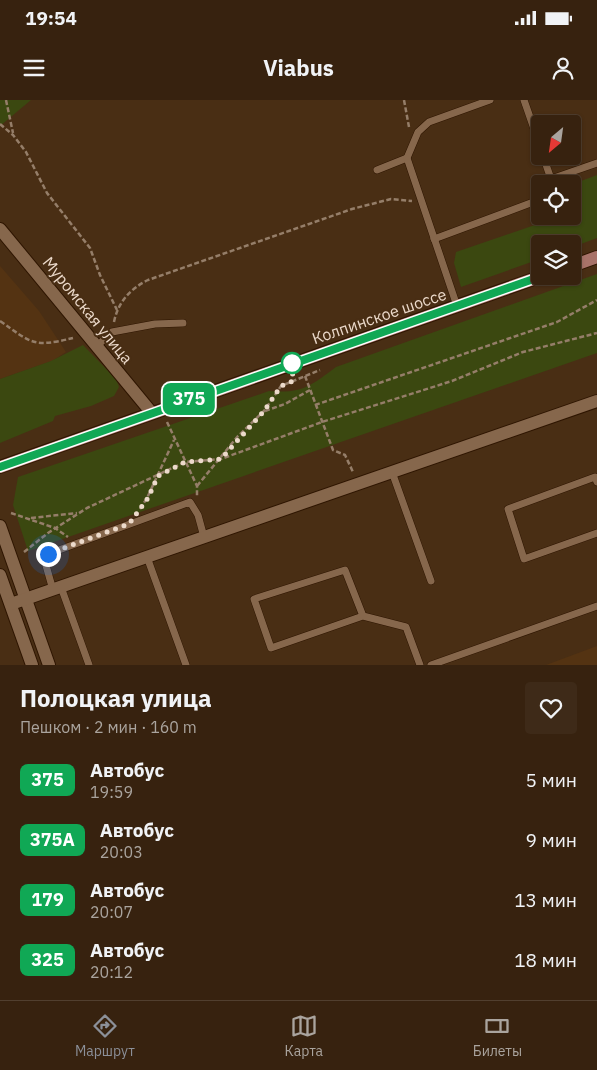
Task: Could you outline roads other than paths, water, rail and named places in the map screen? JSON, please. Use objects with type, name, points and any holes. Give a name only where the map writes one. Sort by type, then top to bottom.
[{"type":"main road","points":[[581,263],[597,257]]},
{"type":"main road","name":"Колпинское шоссе","points":[[0,467],[151,412],[531,280]]},
{"type":"street","name":"Муромская улица","points":[[0,228],[151,412]]},
{"type":"street","points":[[10,604],[597,401]]},
{"type":"street","points":[[0,526],[49,665]]},
{"type":"street","points":[[0,575],[32,665]]},
{"type":"lane","points":[[457,306],[407,158],[418,132],[430,122],[490,100]]},
{"type":"lane","points":[[524,100],[531,120]]},
{"type":"lane","points":[[377,170],[407,158]]},
{"type":"lane","points":[[566,175],[597,163]]},
{"type":"lane","points":[[434,239],[531,203]]},
{"type":"lane","points":[[97,346],[112,332],[155,324],[183,323]]},
{"type":"lane","points":[[392,472],[430,581]]},
{"type":"lane","points":[[597,482],[595,477],[508,509],[524,559],[597,533]]},
{"type":"lane","points":[[89,665],[45,562],[48,554],[190,502],[198,515],[204,537]]},
{"type":"lane","points":[[147,557],[186,665]]},
{"type":"lane","points":[[363,616],[345,570],[254,599],[271,648],[363,616],[406,627],[420,665]]},
{"type":"lane","points":[[430,665],[597,606]]}]
